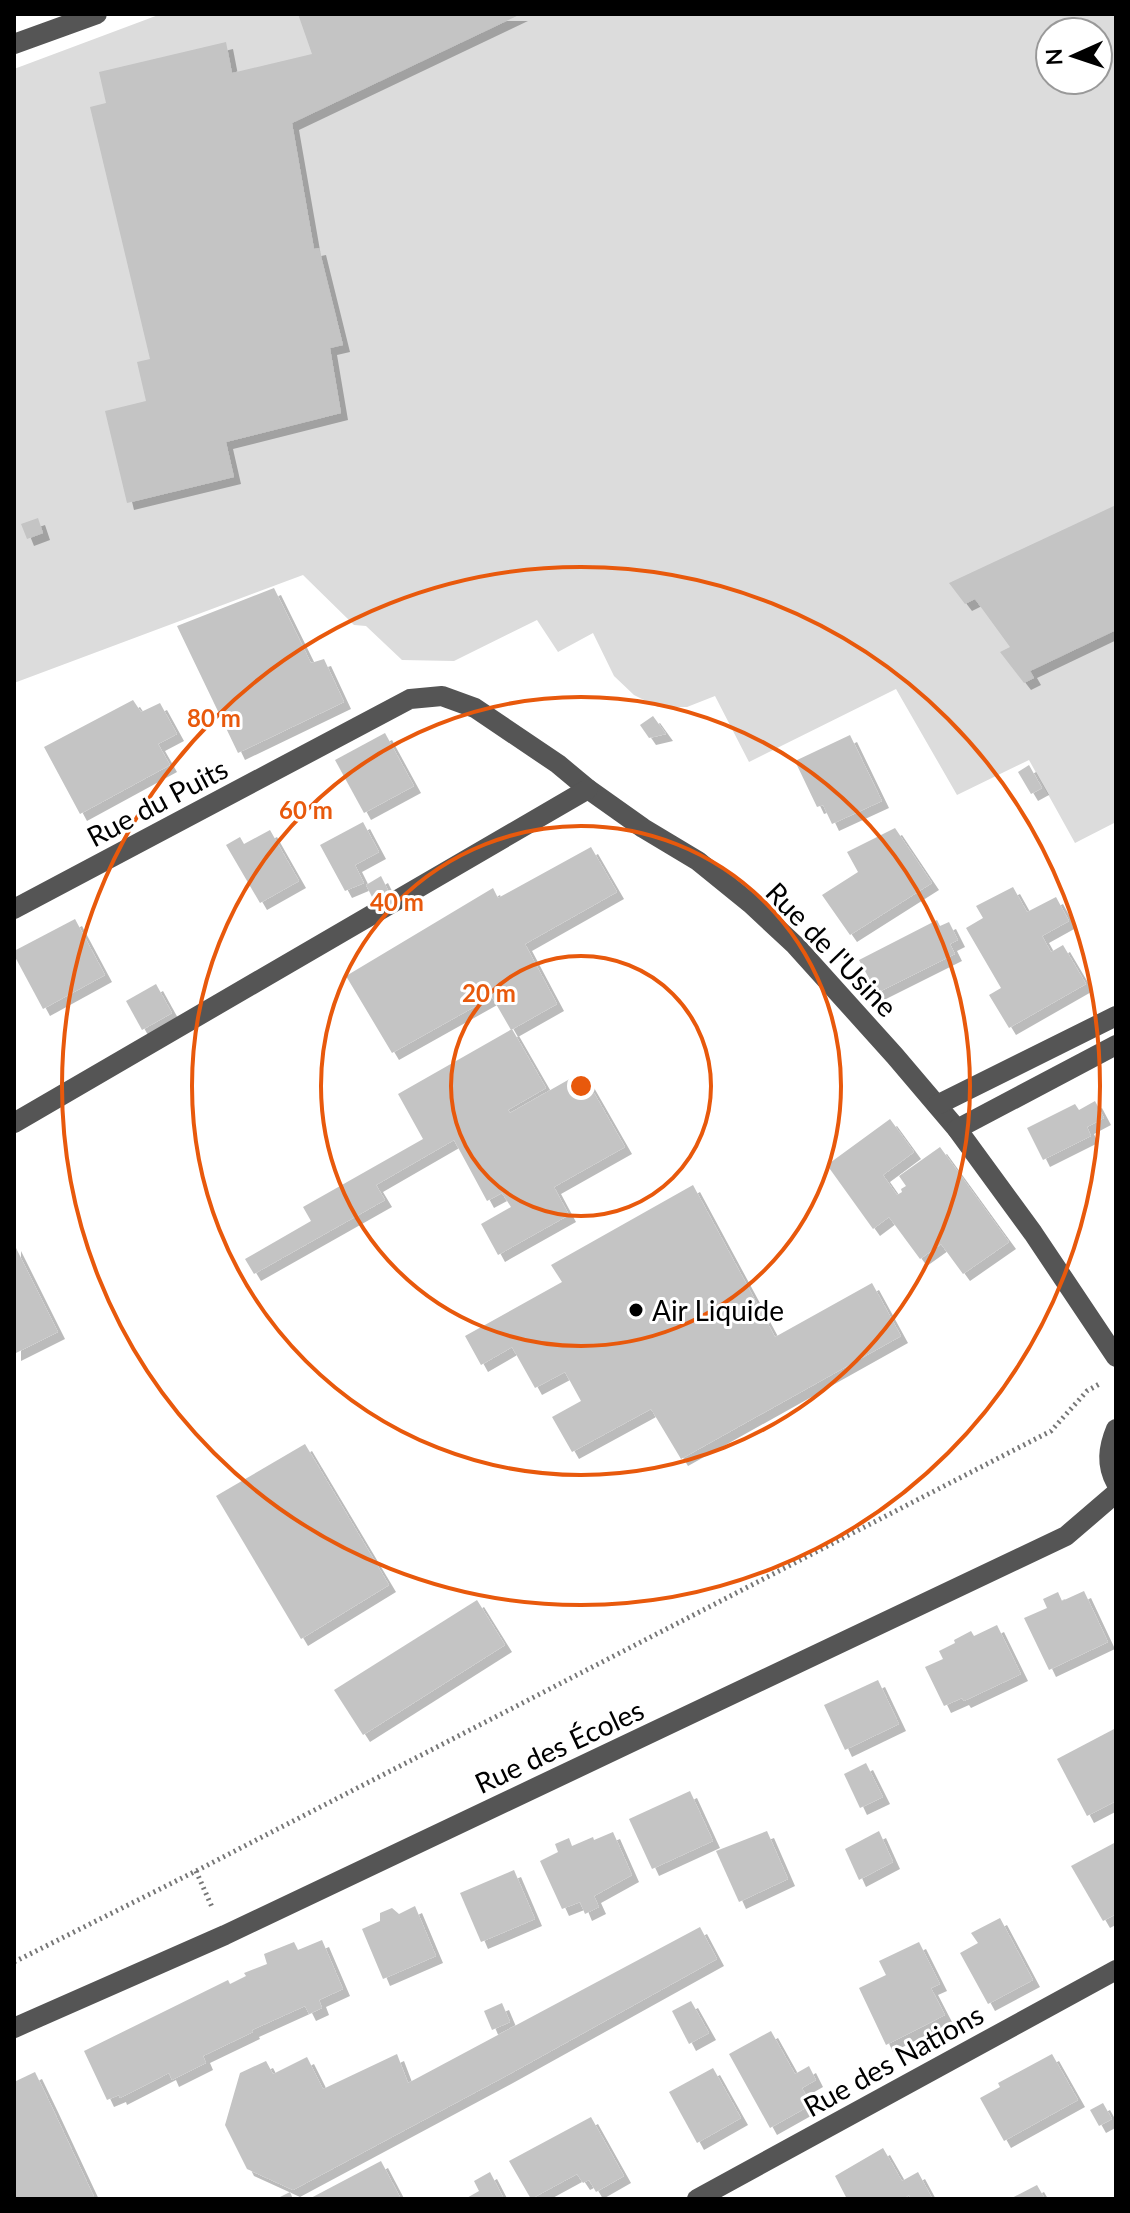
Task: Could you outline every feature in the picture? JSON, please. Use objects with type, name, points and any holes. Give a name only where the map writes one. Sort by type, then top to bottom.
[{"type":"street","points":[[14,44],[97,14]]},
{"type":"street","name":"Rue de l'Usine","points":[[410,699],[442,696],[475,708],[558,764],[643,828],[698,861],[795,945],[957,1129],[1033,1233],[1116,1357]]},
{"type":"street","name":"Rue du Puits","points":[[14,909],[410,699]]},
{"type":"street","points":[[14,1123],[588,789]]},
{"type":"street","points":[[937,1105],[1116,1016]]},
{"type":"street","points":[[957,1129],[1116,1045]]},
{"type":"street","points":[[1116,1429],[1108,1460],[1116,1483]]},
{"type":"street","name":"Rue des Écoles","points":[[14,2028],[225,1935],[1066,1536],[1116,1493]]},
{"type":"street","name":"Rue des Nations","points":[[697,2199],[1116,1970]]},
{"type":"path","points":[[14,1962],[1051,1431],[1087,1391],[1106,1379]]},
{"type":"shaded area","points":[[161,14],[1116,14],[1116,822],[1075,843],[1029,760],[957,795],[896,689],[749,762],[715,696],[687,707],[658,707],[634,695],[614,676],[593,633],[558,652],[537,620],[454,661],[402,660],[366,626],[354,625],[303,575],[14,683],[14,69]]},
{"type":"building","points":[[298,14],[521,14],[292,123],[314,249],[319,248],[343,345],[330,348],[341,413],[226,442],[234,477],[127,503],[105,411],[146,401],[137,362],[150,359],[90,107],[106,103],[99,72],[226,42],[232,73],[312,54]]},
{"type":"building","points":[[1116,505],[1116,630],[1030,671],[1034,678],[1024,683],[1000,652],[1010,647],[975,599],[965,604],[949,583]]},
{"type":"building","points":[[38,518],[43,533],[27,539],[21,524]]},
{"type":"building","points":[[274,588],[311,663],[324,659],[344,702],[238,753],[177,626]]},
{"type":"building","points":[[133,700],[141,712],[160,703],[177,734],[158,744],[170,765],[80,814],[44,747]]},
{"type":"building","points":[[653,716],[666,734],[649,738],[640,725]]},
{"type":"building","points":[[385,733],[414,786],[364,813],[335,760]]},
{"type":"building","points":[[850,735],[882,801],[832,824],[823,805],[817,807],[795,761]]},
{"type":"building","points":[[1029,765],[1042,788],[1031,794],[1018,772]]},
{"type":"building","points":[[363,822],[379,852],[355,865],[364,883],[345,891],[320,845]]},
{"type":"building","points":[[895,828],[932,883],[850,935],[822,895],[858,872],[847,852]]},
{"type":"building","points":[[270,830],[299,881],[260,903],[226,845],[240,837],[244,844]]},
{"type":"building","points":[[591,847],[617,892],[525,944],[557,1004],[511,1030],[492,997],[392,1053],[346,976],[493,888],[498,898]]},
{"type":"building","points":[[381,876],[388,890],[373,899],[366,885]]},
{"type":"building","points":[[1013,887],[1027,912],[1056,897],[1069,921],[1042,936],[1051,952],[1063,945],[1086,984],[1009,1028],[989,995],[1001,988],[966,928],[983,918],[976,906]]},
{"type":"building","points":[[75,919],[105,975],[43,1009],[14,951]]},
{"type":"building","points":[[937,920],[940,926],[949,922],[958,940],[950,944],[955,954],[877,993],[859,960]]},
{"type":"building","points":[[156,984],[172,1013],[142,1030],[126,1001]]},
{"type":"building","points":[[512,1029],[546,1088],[508,1110],[510,1113],[582,1072],[625,1147],[554,1187],[569,1215],[498,1255],[481,1224],[511,1207],[502,1193],[487,1201],[454,1140],[376,1185],[385,1200],[254,1274],[245,1259],[311,1221],[303,1207],[423,1139],[398,1094]]},
{"type":"building","points":[[1095,1101],[1104,1118],[1087,1127],[1091,1136],[1043,1160],[1027,1128],[1075,1104],[1079,1110]]},
{"type":"building","points":[[890,1119],[914,1152],[883,1175],[897,1195],[906,1186],[899,1176],[940,1147],[1009,1242],[963,1274],[941,1244],[920,1259],[889,1217],[873,1229],[827,1165]]},
{"type":"building","name":"Air Liquide","points":[[693,1185],[775,1337],[872,1283],[901,1336],[681,1459],[651,1409],[572,1452],[552,1417],[581,1401],[565,1372],[535,1388],[512,1347],[481,1365],[465,1336],[562,1282],[551,1265]]},
{"type":"building","points":[[14,1244],[58,1332],[14,1354]]},
{"type":"building","points":[[305,1444],[389,1585],[301,1639],[216,1496]]},
{"type":"building","points":[[1084,1591],[1108,1642],[1049,1670],[1024,1618],[1047,1608],[1043,1599],[1058,1592],[1062,1601]]},
{"type":"building","points":[[477,1600],[505,1645],[363,1735],[334,1690]]},
{"type":"building","points":[[997,1625],[1021,1674],[964,1701],[962,1698],[944,1706],[925,1667],[943,1659],[939,1651],[955,1643],[954,1640],[971,1631],[974,1636]]},
{"type":"building","points":[[878,1680],[899,1724],[845,1750],[824,1705]]},
{"type":"building","points":[[1116,1728],[1116,1801],[1087,1816],[1057,1759]]},
{"type":"building","points":[[866,1763],[883,1797],[860,1808],[844,1774]]},
{"type":"building","points":[[690,1791],[713,1841],[652,1869],[629,1819]]},
{"type":"building","points":[[767,1831],[788,1879],[739,1902],[716,1851]]},
{"type":"building","points":[[879,1831],[893,1862],[859,1880],[845,1849]]},
{"type":"building","points":[[613,1832],[632,1875],[594,1896],[599,1907],[585,1914],[580,1902],[562,1909],[540,1861],[558,1852],[555,1844],[569,1838],[572,1846]]},
{"type":"building","points":[[1116,1842],[1116,1914],[1103,1921],[1071,1866]]},
{"type":"building","points":[[514,1870],[535,1919],[481,1942],[460,1893]]},
{"type":"building","points":[[415,1906],[436,1956],[383,1979],[362,1929],[380,1921],[380,1913],[392,1908],[399,1914]]},
{"type":"building","points":[[1000,1918],[1033,1980],[988,2004],[960,1953],[978,1943],[971,1933]]},
{"type":"building","points":[[700,1927],[717,1959],[293,2190],[247,2169],[225,2125],[240,2073],[266,2061],[273,2074],[307,2057],[323,2089],[397,2054],[408,2083]]},
{"type":"building","points":[[322,1940],[343,1989],[319,2000],[322,2008],[309,2014],[305,2006],[203,2056],[206,2063],[172,2080],[169,2073],[120,2098],[119,2095],[107,2100],[84,2051],[228,1980],[230,1984],[246,1976],[244,1973],[267,1964],[264,1954],[294,1942],[298,1950]]},
{"type":"building","points":[[919,1942],[940,1984],[931,1988],[945,2015],[886,2045],[859,1988],[886,1975],[879,1961]]},
{"type":"building","points":[[691,2001],[709,2033],[689,2044],[672,2011]]},
{"type":"building","points":[[502,2003],[510,2022],[492,2030],[484,2011]]},
{"type":"building","points":[[771,2031],[795,2074],[809,2066],[816,2080],[802,2088],[811,2105],[770,2128],[729,2054]]},
{"type":"building","points":[[1052,2054],[1078,2100],[1004,2141],[980,2098],[1000,2087],[998,2083]]},
{"type":"building","points":[[713,2068],[741,2118],[697,2143],[669,2092]]},
{"type":"building","points":[[35,2072],[95,2199],[14,2199],[14,2082]]},
{"type":"building","points":[[1103,2103],[1112,2119],[1099,2126],[1090,2110]]},
{"type":"building","points":[[591,2117],[624,2176],[596,2192],[589,2180],[583,2183],[577,2174],[531,2199],[509,2161]]},
{"type":"building","points":[[883,2148],[902,2181],[918,2172],[932,2198],[911,2199],[909,2195],[903,2199],[847,2199],[835,2176]]},
{"type":"building","points":[[381,2161],[401,2199],[309,2199],[326,2190]]},
{"type":"building","points":[[490,2172],[504,2199],[465,2199],[479,2191],[474,2181]]},
{"type":"building","points":[[1037,2185],[1045,2199],[1010,2199]]},
{"type":"building","points":[[290,2192],[293,2199],[276,2199]]},
{"type":"place","name":"Air Liquide","points":[[636,1310]]}]
